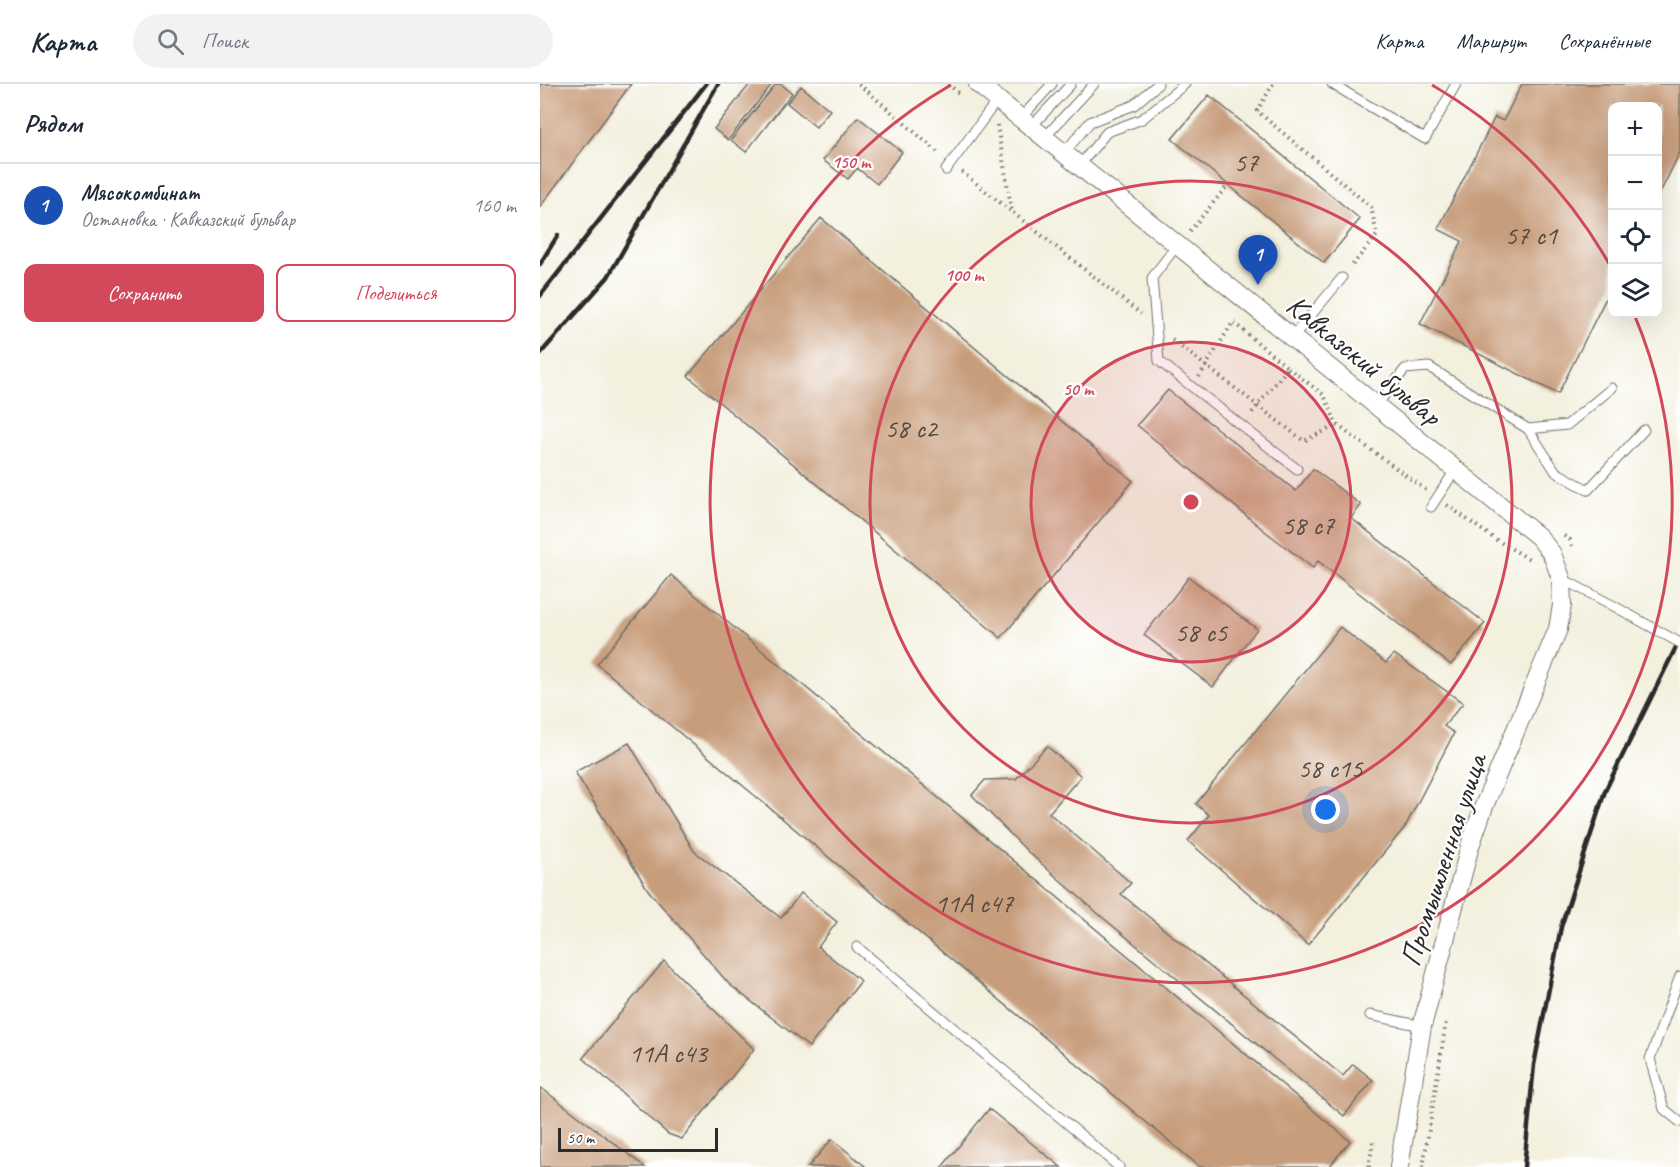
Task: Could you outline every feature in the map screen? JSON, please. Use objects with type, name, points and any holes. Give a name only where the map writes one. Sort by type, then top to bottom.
[{"type":"street","name":"Кавказский бульвар","points":[[978,84],[1079,166],[1183,239],[1292,339],[1539,537],[1552,554],[1561,578]]},
{"type":"street","name":"Промышленная улица","points":[[1399,1167],[1422,1026],[1470,846],[1558,629],[1563,605],[1561,578]]},
{"type":"lane","points":[[1033,127],[1052,84]]},
{"type":"lane","points":[[1033,127],[1071,84]]},
{"type":"lane","points":[[1033,127],[1094,84]]},
{"type":"lane","points":[[1064,153],[1090,122],[1134,105],[1158,84]]},
{"type":"lane","points":[[1079,166],[1107,132],[1142,119],[1185,84]]},
{"type":"lane","points":[[1332,84],[1425,138],[1456,84]]},
{"type":"lane","points":[[948,166],[998,99]]},
{"type":"lane","points":[[1183,239],[1152,278],[1159,361],[1297,469]]},
{"type":"lane","points":[[1292,339],[1342,278]]},
{"type":"lane","points":[[1376,406],[1405,369],[1429,367],[1528,429],[1557,472],[1588,490],[1644,430]]},
{"type":"lane","points":[[1528,429],[1567,425],[1612,388]]},
{"type":"lane","points":[[1431,507],[1456,469]]},
{"type":"lane","points":[[1561,578],[1680,643]]},
{"type":"lane","points":[[857,947],[1119,1167]]},
{"type":"lane","points":[[1680,976],[1650,1059],[1664,1109],[1680,1122]]},
{"type":"lane","points":[[1370,1015],[1422,1026]]},
{"type":"path","points":[[859,84],[948,166],[1012,212],[1304,441],[1337,425]]},
{"type":"path","points":[[1273,84],[1257,111],[1371,207],[1377,235],[1342,278]]},
{"type":"path","points":[[986,115],[997,124],[1012,212]]},
{"type":"path","points":[[1183,239],[1228,185]]},
{"type":"path","points":[[1192,387],[1233,322],[1324,395],[1337,425],[1493,538],[1561,578]]},
{"type":"path","points":[[1241,426],[1288,368]]},
{"type":"path","points":[[1423,1167],[1446,1022]]},
{"type":"path","points":[[1369,1167],[1373,1141]]},
{"type":"building","points":[[540,84],[631,84],[540,207]]},
{"type":"building","points":[[750,84],[772,84],[728,140],[714,129]]},
{"type":"building","points":[[776,84],[781,84],[792,93],[746,152],[731,140]]},
{"type":"building","points":[[1522,84],[1680,84],[1680,152],[1662,189],[1662,102],[1608,102],[1608,294],[1558,394],[1420,324],[1462,241],[1438,229],[1495,117],[1503,121]]},
{"type":"building","points":[[801,86],[830,110],[816,127],[787,103]]},
{"type":"building","points":[[1209,95],[1360,219],[1324,263],[1172,139]]},
{"type":"building","points":[[858,117],[902,152],[877,184],[857,168],[848,179],[823,160]]},
{"type":"building","points":[[821,218],[1133,481],[1001,638],[688,376]]},
{"type":"building","points":[[1168,390],[1296,491],[1313,469],[1361,505],[1351,518],[1485,623],[1451,665],[1318,561],[1313,568],[1137,425]]},
{"type":"building","points":[[671,575],[1350,1141],[1329,1167],[1200,1167],[597,664]]},
{"type":"building","points":[[1189,577],[1257,629],[1213,687],[1144,635]]},
{"type":"building","points":[[1340,627],[1386,663],[1394,654],[1463,703],[1444,726],[1454,733],[1405,827],[1308,945],[1188,841],[1209,815],[1196,804]]},
{"type":"building","points":[[629,743],[694,851],[781,918],[801,893],[837,922],[818,947],[861,981],[809,1047],[729,984],[648,890],[575,772]]},
{"type":"building","points":[[1047,746],[1081,776],[1049,813],[1131,883],[1121,894],[1343,1076],[1353,1064],[1373,1080],[1344,1116],[1102,917],[1027,851],[972,795],[985,780],[1016,779]]},
{"type":"building","points":[[664,961],[754,1049],[682,1139],[668,1134],[583,1058]]},
{"type":"building","points":[[540,1087],[645,1167],[540,1167]]},
{"type":"building","points":[[989,1109],[1061,1167],[942,1167]]},
{"type":"building","points":[[832,1139],[866,1167],[808,1167]]},
{"type":"railway","points":[[540,296],[706,84]]},
{"type":"railway","points":[[540,354],[608,277],[718,84]]},
{"type":"railway","points":[[540,264],[558,235]]},
{"type":"railway","points":[[1524,1167],[1534,1065],[1561,927],[1605,791],[1680,639]]},
{"type":"place","name":"Мясокомбинат","points":[[1258,285]]}]
